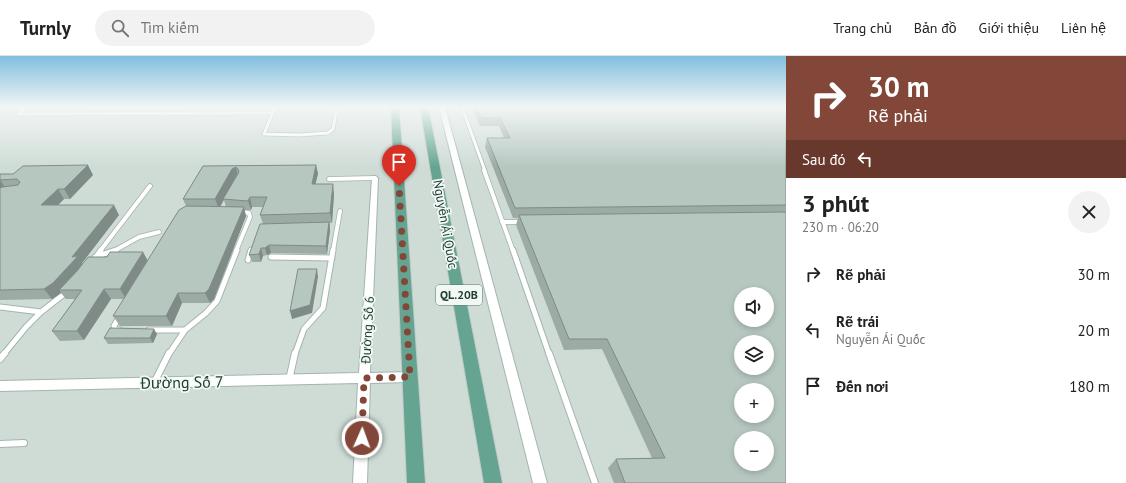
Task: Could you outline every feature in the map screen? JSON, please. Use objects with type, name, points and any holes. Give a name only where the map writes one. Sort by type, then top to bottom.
[{"type":"main road","points":[[396,127],[416,483]]},
{"type":"main road","name":"Nguyễn Ái Quốc","points":[[428,127],[494,483]]},
{"type":"street","points":[[447,127],[540,483]]},
{"type":"street","name":"Đường Số 6","points":[[360,483],[364,378],[376,178]]},
{"type":"street","name":"Đường Số 7","points":[[0,386],[410,377]]},
{"type":"lane","points":[[267,127],[264,134],[299,135],[328,134],[333,130],[334,127]]},
{"type":"lane","points":[[469,127],[594,483]]},
{"type":"lane","points":[[329,179],[376,178]]},
{"type":"lane","points":[[88,267],[150,186]]},
{"type":"lane","points":[[289,380],[301,335],[308,323],[318,315],[323,308],[340,211]]},
{"type":"lane","points":[[154,383],[171,349],[185,330],[212,309],[221,294],[250,217],[250,214],[247,213],[235,212]]},
{"type":"lane","points":[[502,222],[526,222]]},
{"type":"lane","points":[[330,226],[337,226]]},
{"type":"lane","points":[[95,257],[113,252],[138,237],[159,232]]},
{"type":"lane","points":[[248,260],[252,248]]},
{"type":"lane","points":[[271,257],[332,258]]},
{"type":"lane","points":[[0,359],[40,312],[64,296],[72,287]]},
{"type":"lane","points":[[0,306],[40,312]]},
{"type":"lane","points":[[120,314],[114,326],[115,330],[127,330]]},
{"type":"lane","points":[[142,330],[185,330]]},
{"type":"lane","points":[[0,444],[24,443]]},
{"type":"shaded area","points":[[0,127],[786,127],[786,483],[0,483]]},
{"type":"building","points":[[504,127],[786,127],[786,205],[515,208],[487,138],[510,138]]},
{"type":"building","points":[[88,165],[64,189],[58,189],[41,205],[114,205],[72,257],[78,256],[53,283],[44,289],[0,290],[0,188],[18,185],[20,182],[17,179],[0,180],[0,174],[13,174],[23,166]]},
{"type":"building","points":[[316,165],[312,184],[333,184],[330,213],[260,215],[267,197],[250,197],[248,201],[223,199],[239,172],[236,167],[232,169],[215,199],[183,199],[203,166]]},
{"type":"building","points":[[186,206],[244,207],[209,289],[205,293],[178,293],[166,316],[113,316],[179,210]]},
{"type":"building","points":[[786,212],[786,483],[625,483],[616,459],[665,458],[607,339],[569,339],[519,215]]},
{"type":"building","points":[[329,222],[326,246],[269,245],[265,248],[261,248],[259,254],[249,255],[260,224]]},
{"type":"building","points":[[110,252],[143,252],[120,289],[104,289],[77,331],[52,331],[82,290],[59,290],[88,257],[107,257]]},
{"type":"building","points":[[298,269],[317,269],[310,305],[290,311]]},
{"type":"building","points":[[110,328],[154,329],[150,338],[104,338]]},
{"type":"route","points":[[362,438],[364,378],[410,377],[399,186]]}]
